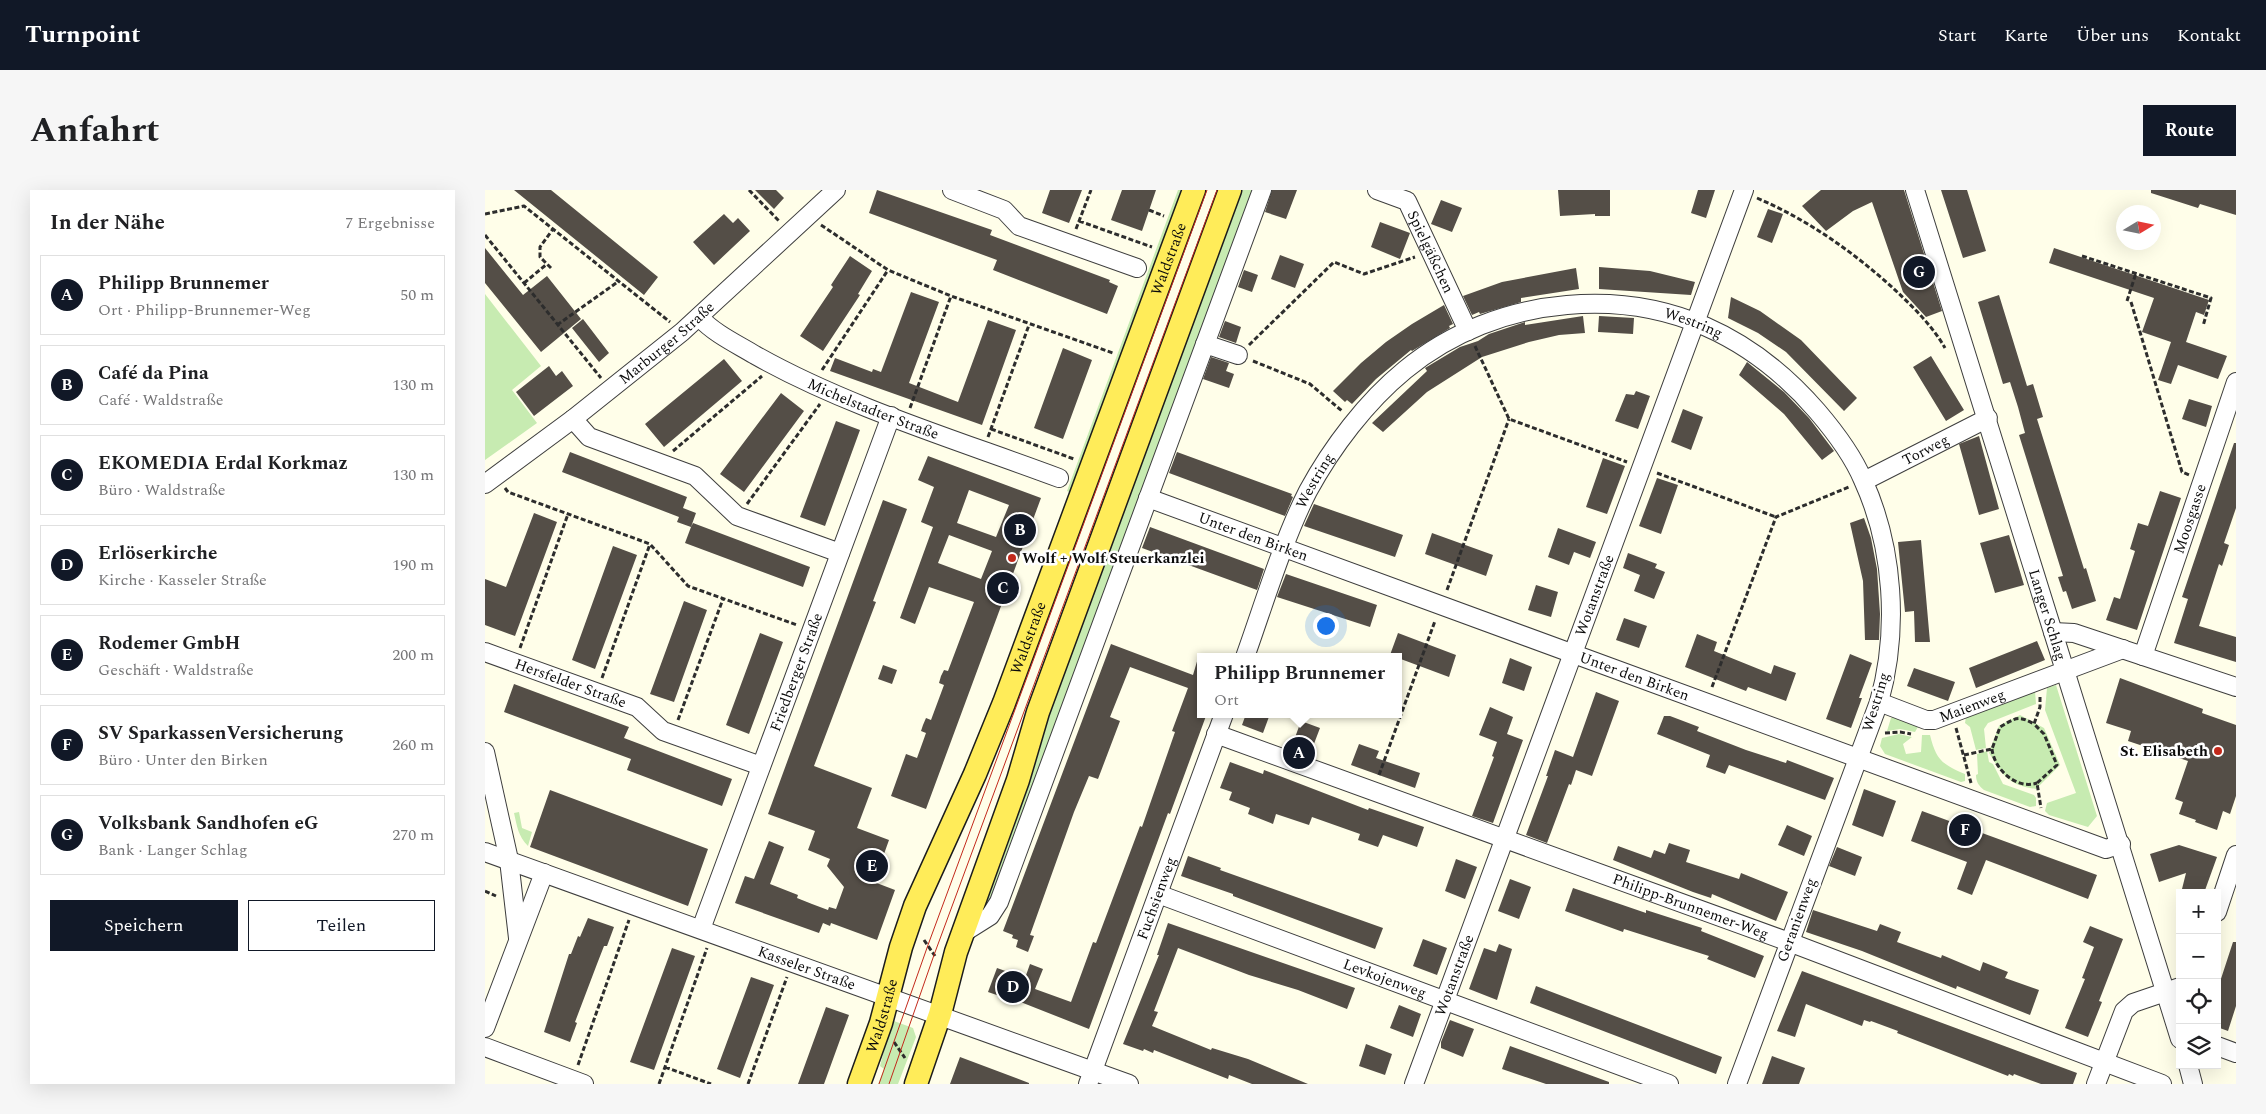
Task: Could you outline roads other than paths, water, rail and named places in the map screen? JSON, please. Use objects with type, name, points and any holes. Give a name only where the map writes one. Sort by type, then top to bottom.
[{"type":"main road","name":"Waldstraße","points":[[859,1084],[873,1046],[901,947],[915,906],[975,774],[1004,703],[1193,190]]},
{"type":"main road","points":[[916,1084],[940,1014],[959,942],[1018,780],[1037,712],[1230,190]]},
{"type":"street","name":"Marburger Straße","points":[[490,480],[573,419],[682,332],[836,190]]},
{"type":"street","points":[[952,190],[1004,210],[1019,226],[1137,268]]},
{"type":"street","points":[[959,942],[990,916],[999,902],[1262,190]]},
{"type":"street","name":"Spielgäßchen","points":[[1377,190],[1409,196],[1468,330]]},
{"type":"street","name":"Langer Schlag","points":[[1915,190],[2121,844],[2173,989],[2177,1024]]},
{"type":"street","name":"Wotanstraße","points":[[1415,1084],[1744,191]]},
{"type":"street","name":"Westring","points":[[1285,546],[1307,493],[1327,459],[1355,422],[1381,392],[1405,370],[1433,350],[1468,330],[1526,311],[1586,303],[1637,307],[1665,312],[1696,322],[1732,338],[1763,358],[1797,388],[1848,450],[1864,481],[1880,529],[1889,576],[1891,624],[1886,676],[1879,702],[1858,757]]},
{"type":"street","name":"Michelstadter Straße","points":[[699,316],[711,329],[774,366],[830,392],[1059,478]]},
{"type":"street","points":[[1205,344],[1238,355]]},
{"type":"street","name":"Moosgasse","points":[[2143,656],[2236,382]]},
{"type":"street","name":"Friedberger Straße","points":[[706,932],[761,766],[840,554],[898,418]]},
{"type":"street","name":"Torweg","points":[[1864,481],[1988,418]]},
{"type":"street","points":[[573,419],[589,437],[695,476],[737,516],[840,554]]},
{"type":"street","name":"Unter den Birken","points":[[1148,498],[1285,546],[2106,848],[2121,844]]},
{"type":"street","points":[[1246,653],[1285,546]]},
{"type":"street","points":[[2053,632],[2074,633],[2236,687]]},
{"type":"street","name":"Maienweg","points":[[1879,702],[1925,720],[1934,720],[2123,649]]},
{"type":"street","name":"Hersfelder Straße","points":[[485,652],[637,707],[663,731],[761,766]]},
{"type":"street","name":"Fuchsienweg","points":[[1091,1077],[1222,718]]},
{"type":"street","name":"Philipp-Brunnemer-Weg","points":[[1216,734],[1505,841],[1789,942],[2162,1084]]},
{"type":"street","points":[[485,752],[509,860],[518,938]]},
{"type":"street","name":"Geranienweg","points":[[1737,1084],[1858,757]]},
{"type":"street","name":"Kasseler Straße","points":[[485,852],[792,963],[940,1014],[1091,1077],[1129,1084]]},
{"type":"street","points":[[2221,900],[2236,855]]},
{"type":"street","points":[[485,1028],[544,873]]},
{"type":"street","name":"Levkojenweg","points":[[1158,894],[1669,1084]]},
{"type":"street","points":[[2096,1084],[2124,1011],[2133,1003],[2173,989]]},
{"type":"street","points":[[2221,1047],[2236,1053]]},
{"type":"street","points":[[485,1048],[578,1082]]},
{"type":"street","points":[[2189,1069],[2193,1084]]},
{"type":"tram line","points":[[879,1084],[928,945],[1207,190]]},
{"type":"tram line","points":[[889,1084],[934,955],[1217,190]]},
{"type":"place","name":"Volksbank Sandhofen eG","points":[[1919,272]]},
{"type":"place","name":"Café da Pina","points":[[1020,530]]},
{"type":"place","name":"Wolf + Wolf Steuerkanzlei","points":[[1012,558]]},
{"type":"place","name":"EKOMEDIA Erdal Korkmaz","points":[[1003,588]]},
{"type":"place","name":"St. Elisabeth","points":[[2218,751]]},
{"type":"place","name":"Philipp Brunnemer","points":[[1299,753]]},
{"type":"place","name":"SV SparkassenVersicherung","points":[[1965,830]]},
{"type":"place","name":"Rodemer GmbH","points":[[872,866]]},
{"type":"place","name":"Erlöserkirche","points":[[1013,987]]}]
